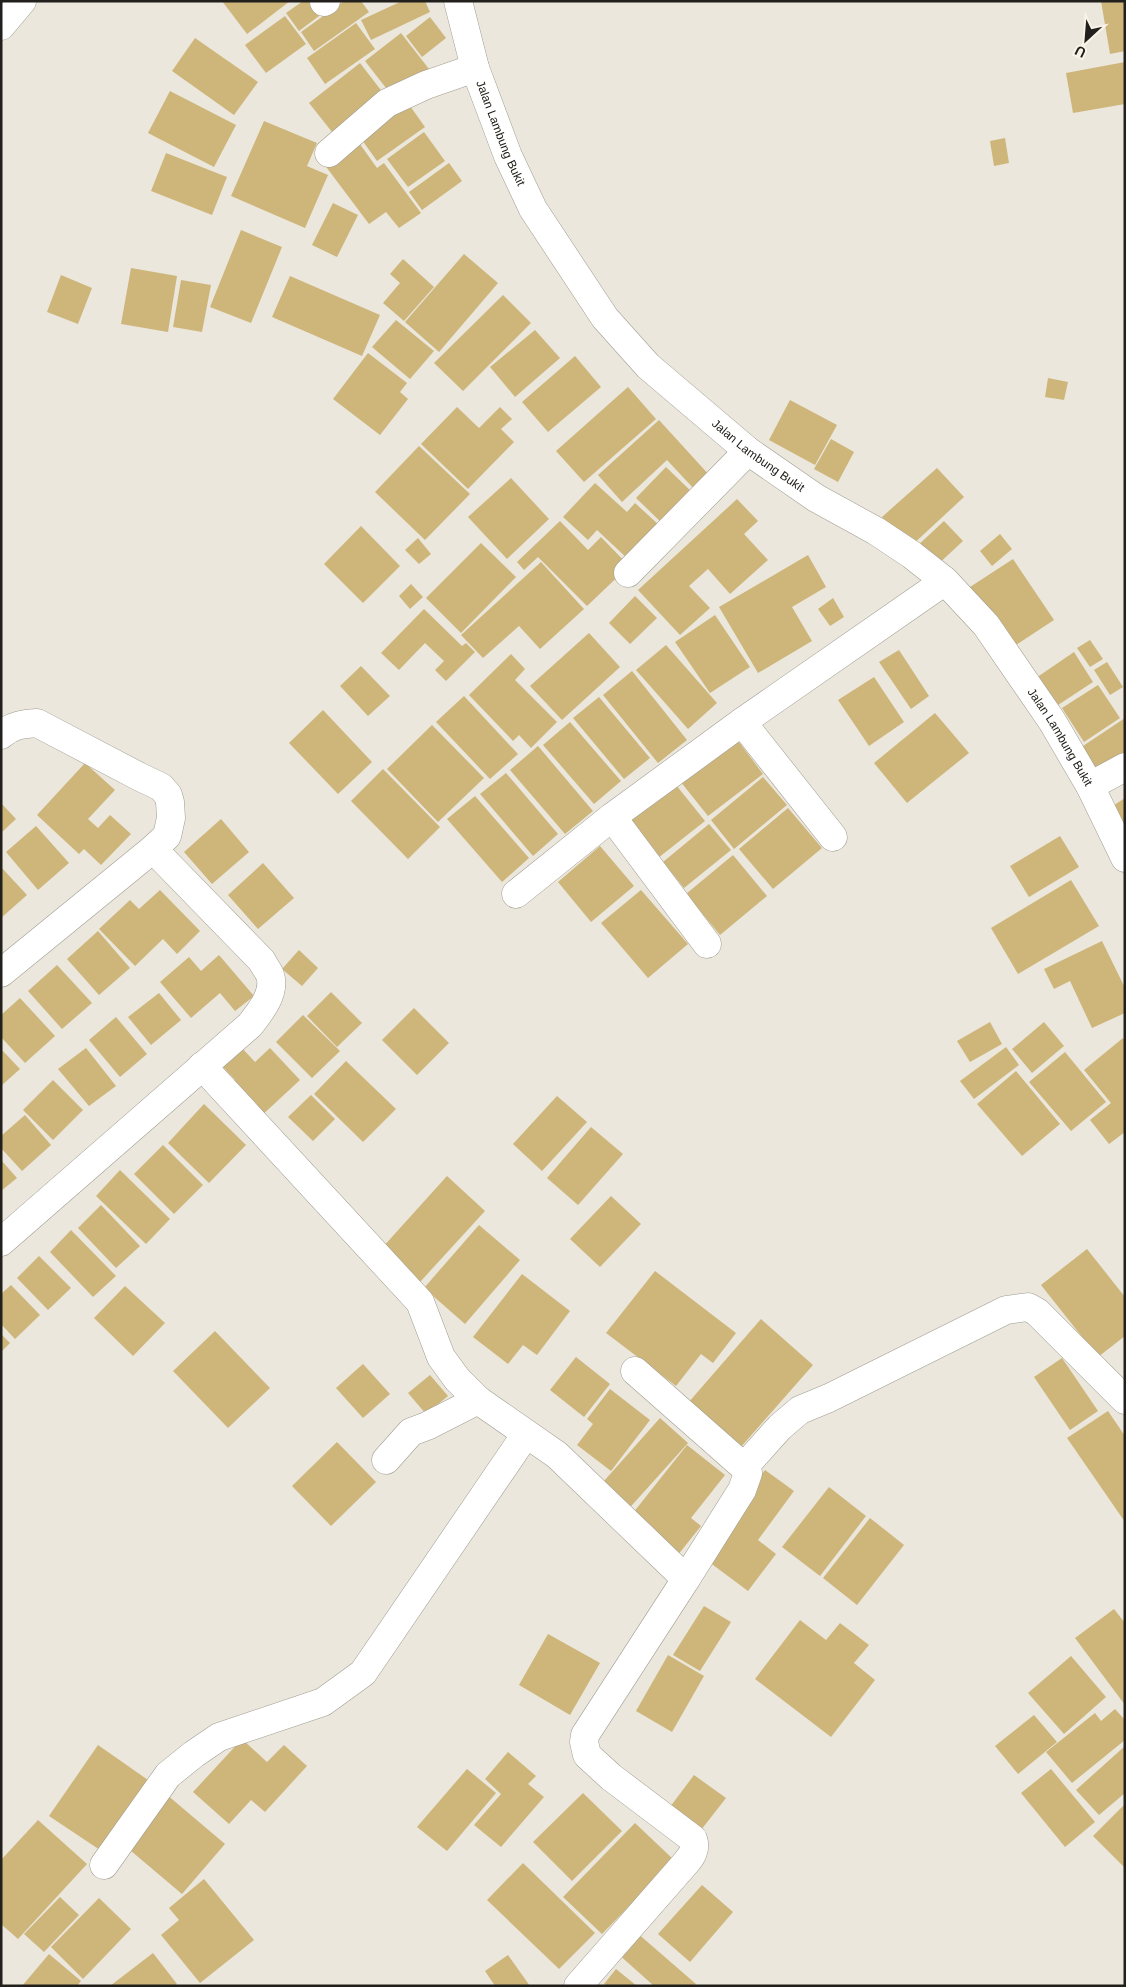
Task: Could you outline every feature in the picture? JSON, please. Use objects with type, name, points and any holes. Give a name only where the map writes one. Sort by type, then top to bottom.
[{"type":"street","points":[[1,26],[22,1]]},
{"type":"street","name":"Jalan Lambung Bukit","points":[[458,1],[475,68],[508,156],[533,209],[604,318],[648,366],[748,451],[816,498],[898,545],[945,581],[986,625],[1052,721],[1090,786],[1125,858]]},
{"type":"street","points":[[329,153],[387,103],[426,85],[475,68]]},
{"type":"street","points":[[628,573],[748,451]]},
{"type":"street","points":[[516,894],[612,817],[742,722],[945,581]]},
{"type":"street","points":[[742,722],[833,837]]},
{"type":"street","points":[[1,734],[8,728],[23,724],[36,724],[140,778],[161,786],[168,795],[172,818],[167,836],[153,849],[1,972]]},
{"type":"street","points":[[1090,786],[1125,767]]},
{"type":"street","points":[[612,817],[707,944]]},
{"type":"street","points":[[1,1242],[250,1025],[261,1012],[270,994],[270,977],[262,961],[153,849]]},
{"type":"street","points":[[202,1066],[420,1302],[441,1358],[457,1379],[478,1400],[557,1455],[686,1579]]},
{"type":"street","points":[[744,1467],[780,1427],[800,1410],[829,1398],[1006,1310],[1028,1307],[1037,1312],[1125,1400]]},
{"type":"street","points":[[578,1986],[684,1866],[695,1848],[693,1839],[611,1777],[587,1755],[584,1742],[585,1735],[742,1490],[748,1474],[744,1467],[635,1371]]},
{"type":"street","points":[[386,1460],[411,1432],[478,1400]]},
{"type":"street","points":[[104,1865],[168,1775],[194,1754],[219,1737],[323,1702],[363,1673],[526,1434]]},
{"type":"building","points":[[222,1],[290,1],[247,34]]},
{"type":"building","points":[[303,1],[308,1],[319,16],[299,31],[286,13]]},
{"type":"building","points":[[344,1],[361,1],[369,12],[314,51],[301,32]]},
{"type":"building","points":[[402,1],[425,1],[430,12],[371,40],[361,20]]},
{"type":"building","points":[[1101,1],[1125,1],[1125,51],[1110,54]]},
{"type":"building","points":[[285,16],[306,44],[266,73],[245,45]]},
{"type":"building","points":[[430,17],[446,38],[422,57],[406,36]]},
{"type":"building","points":[[356,23],[375,49],[325,84],[307,58]]},
{"type":"building","points":[[401,33],[429,69],[393,97],[365,61]]},
{"type":"building","points":[[195,38],[258,82],[234,115],[172,71]]},
{"type":"building","points":[[1125,62],[1125,104],[1073,113],[1066,73]]},
{"type":"building","points":[[360,63],[387,98],[336,137],[309,103]]},
{"type":"building","points":[[170,91],[236,125],[214,167],[148,133]]},
{"type":"building","points":[[405,99],[425,127],[377,161],[357,133]]},
{"type":"building","points":[[264,121],[317,143],[307,166],[328,175],[305,228],[231,196]]},
{"type":"building","points":[[424,132],[445,161],[408,187],[387,159]]},
{"type":"building","points":[[1005,138],[1009,163],[994,166],[990,141]]},
{"type":"building","points":[[357,140],[377,168],[384,163],[421,213],[399,228],[386,212],[369,224],[324,164]]},
{"type":"building","points":[[166,153],[227,177],[212,215],[151,191]]},
{"type":"building","points":[[449,163],[462,181],[422,210],[409,192]]},
{"type":"building","points":[[333,203],[358,215],[337,257],[312,245]]},
{"type":"building","points":[[241,230],[282,247],[251,323],[210,307]]},
{"type":"building","points":[[464,254],[498,283],[439,352],[405,322]]},
{"type":"building","points":[[403,259],[434,287],[404,321],[383,303],[400,283],[390,274]]},
{"type":"building","points":[[131,268],[177,276],[168,332],[121,324]]},
{"type":"building","points":[[61,275],[92,288],[78,324],[47,312]]},
{"type":"building","points":[[290,276],[380,315],[362,356],[272,317]]},
{"type":"building","points":[[181,280],[211,285],[202,332],[173,327]]},
{"type":"building","points":[[503,295],[531,323],[463,391],[434,363]]},
{"type":"building","points":[[396,320],[434,351],[410,379],[372,347]]},
{"type":"building","points":[[535,330],[560,358],[515,397],[490,367]]},
{"type":"building","points":[[368,353],[407,383],[400,392],[408,399],[380,435],[333,399]]},
{"type":"building","points":[[575,356],[601,387],[548,432],[522,402]]},
{"type":"building","points":[[1048,378],[1068,382],[1064,400],[1045,397]]},
{"type":"building","points":[[628,387],[656,419],[584,482],[556,451]]},
{"type":"building","points":[[790,400],[837,425],[815,465],[769,440]]},
{"type":"building","points":[[457,407],[479,428],[500,407],[512,419],[501,429],[514,442],[468,489],[421,444]]},
{"type":"building","points":[[659,420],[711,477],[696,491],[667,460],[622,502],[598,475]]},
{"type":"building","points":[[831,439],[854,452],[838,482],[814,469]]},
{"type":"building","points":[[419,446],[470,494],[425,540],[375,492]]},
{"type":"building","points":[[666,467],[696,496],[666,527],[636,498]]},
{"type":"building","points":[[937,468],[964,497],[910,547],[882,517]]},
{"type":"building","points":[[511,478],[549,519],[507,559],[468,517]]},
{"type":"building","points":[[595,483],[627,512],[635,503],[660,526],[629,560],[597,530],[588,540],[563,517]]},
{"type":"building","points":[[737,499],[758,521],[744,534],[768,560],[730,594],[708,569],[689,586],[710,608],[680,635],[638,590]]},
{"type":"building","points":[[560,521],[588,550],[601,537],[629,566],[587,606],[538,557],[524,570],[517,562]]},
{"type":"building","points":[[944,521],[963,541],[934,568],[915,548]]},
{"type":"building","points":[[361,526],[400,566],[363,603],[324,564]]},
{"type":"building","points":[[1000,534],[1012,549],[992,566],[980,551]]},
{"type":"building","points":[[418,538],[431,554],[419,564],[405,550]]},
{"type":"building","points":[[481,543],[516,577],[461,633],[426,598]]},
{"type":"building","points":[[808,555],[826,587],[792,607],[812,641],[758,673],[719,607]]},
{"type":"building","points":[[1013,559],[1054,620],[1010,649],[970,587]]},
{"type":"building","points":[[541,562],[584,609],[540,649],[519,626],[483,658],[461,635]]},
{"type":"building","points":[[411,584],[423,597],[410,609],[399,596]]},
{"type":"building","points":[[635,596],[657,618],[630,644],[609,623]]},
{"type":"building","points":[[833,598],[844,617],[830,626],[818,609]]},
{"type":"building","points":[[424,609],[462,646],[466,643],[475,652],[446,681],[435,670],[444,661],[425,643],[399,670],[381,653]]},
{"type":"building","points":[[715,615],[750,667],[710,693],[675,642]]},
{"type":"building","points":[[589,633],[620,667],[562,720],[530,686]]},
{"type":"building","points":[[1090,640],[1103,659],[1090,667],[1077,648]]},
{"type":"building","points":[[666,645],[717,703],[688,729],[636,670]]},
{"type":"building","points":[[899,650],[929,696],[911,709],[879,662]]},
{"type":"building","points":[[1074,652],[1093,682],[1052,709],[1033,680]]},
{"type":"building","points":[[511,654],[525,669],[515,680],[557,722],[531,748],[519,735],[513,741],[469,695]]},
{"type":"building","points":[[1107,662],[1123,687],[1110,695],[1094,670]]},
{"type":"building","points":[[361,666],[390,696],[368,716],[340,686]]},
{"type":"building","points":[[632,671],[687,740],[658,763],[603,695]]},
{"type":"building","points":[[874,677],[904,722],[869,746],[838,700]]},
{"type":"building","points":[[1098,685],[1120,718],[1084,742],[1062,708]]},
{"type":"building","points":[[464,696],[518,754],[490,779],[436,722]]},
{"type":"building","points":[[599,697],[650,758],[624,779],[573,718]]},
{"type":"building","points":[[323,710],[372,762],[338,794],[289,743]]},
{"type":"building","points":[[935,713],[969,753],[907,803],[874,763]]},
{"type":"building","points":[[1125,718],[1125,762],[1100,778],[1080,748]]},
{"type":"building","points":[[570,722],[621,781],[594,804],[543,745]]},
{"type":"building","points":[[432,725],[484,778],[438,822],[387,769]]},
{"type":"building","points":[[736,738],[763,774],[708,816],[680,781]]},
{"type":"building","points":[[538,746],[593,811],[565,834],[510,770]]},
{"type":"building","points":[[85,763],[115,790],[88,819],[98,828],[110,815],[131,834],[101,865],[84,849],[79,854],[37,815]]},
{"type":"building","points":[[383,769],[440,827],[408,859],[351,801]]},
{"type":"building","points":[[506,773],[558,834],[533,856],[480,794]]},
{"type":"building","points":[[763,777],[787,805],[734,849],[711,820]]},
{"type":"building","points":[[672,780],[705,821],[658,858],[626,817]]},
{"type":"building","points":[[475,796],[529,858],[502,882],[447,819]]},
{"type":"building","points":[[1125,798],[1125,832],[1108,809]]},
{"type":"building","points":[[1,803],[16,819],[1,833]]},
{"type":"building","points":[[788,808],[822,848],[773,889],[739,849]]},
{"type":"building","points":[[221,819],[249,852],[212,884],[184,852]]},
{"type":"building","points":[[709,824],[731,850],[684,888],[663,862]]},
{"type":"building","points":[[36,826],[69,863],[38,890],[6,852]]},
{"type":"building","points":[[1060,836],[1079,867],[1029,897],[1010,866]]},
{"type":"building","points":[[600,846],[634,886],[591,922],[558,882]]},
{"type":"building","points":[[733,855],[767,896],[720,935],[686,894]]},
{"type":"building","points":[[263,863],[294,898],[258,929],[228,895]]},
{"type":"building","points":[[1,867],[27,895],[1,918]]},
{"type":"building","points":[[1071,880],[1099,926],[1018,974],[991,928]]},
{"type":"building","points":[[160,890],[200,931],[177,954],[163,939],[135,966],[99,929],[130,900],[139,909]]},
{"type":"building","points":[[641,890],[688,944],[648,978],[601,923]]},
{"type":"building","points":[[98,931],[130,968],[99,995],[67,959]]},
{"type":"building","points":[[1102,941],[1125,988],[1125,1013],[1092,1028],[1070,981],[1054,989],[1044,969]]},
{"type":"building","points":[[299,950],[318,968],[302,986],[282,969]]},
{"type":"building","points":[[219,955],[254,996],[235,1011],[220,993],[191,1018],[160,982],[189,957],[201,971]]},
{"type":"building","points":[[57,965],[92,1003],[62,1029],[28,991]]},
{"type":"building","points":[[331,992],[362,1023],[337,1047],[307,1016]]},
{"type":"building","points":[[159,993],[181,1020],[151,1045],[128,1017]]},
{"type":"building","points":[[20,998],[55,1036],[25,1063],[1,1037],[1,1015]]},
{"type":"building","points":[[414,1008],[449,1043],[417,1075],[382,1040]]},
{"type":"building","points":[[303,1015],[340,1051],[312,1078],[276,1042]]},
{"type":"building","points":[[116,1017],[147,1054],[120,1077],[89,1040]]},
{"type":"building","points":[[990,1022],[1002,1044],[970,1062],[957,1041]]},
{"type":"building","points":[[1044,1022],[1064,1046],[1032,1073],[1012,1049]]},
{"type":"building","points":[[1123,1038],[1125,1041],[1125,1132],[1109,1144],[1090,1120],[1111,1103],[1084,1070]]},
{"type":"building","points":[[1006,1047],[1019,1065],[974,1099],[960,1081]]},
{"type":"building","points":[[86,1048],[116,1086],[89,1106],[58,1069]]},
{"type":"building","points":[[242,1048],[255,1062],[270,1048],[300,1080],[259,1118],[229,1086],[235,1080],[222,1066]]},
{"type":"building","points":[[1,1049],[20,1069],[1,1086]]},
{"type":"building","points":[[1065,1052],[1106,1102],[1071,1131],[1029,1082]]},
{"type":"building","points":[[346,1061],[396,1109],[363,1142],[314,1094]]},
{"type":"building","points":[[1016,1071],[1060,1124],[1022,1156],[977,1104]]},
{"type":"building","points":[[53,1080],[83,1110],[53,1140],[23,1110]]},
{"type":"building","points":[[311,1095],[335,1119],[313,1141],[288,1117]]},
{"type":"building","points":[[557,1096],[587,1122],[542,1171],[513,1144]]},
{"type":"building","points":[[204,1104],[246,1145],[209,1183],[168,1143]]},
{"type":"building","points":[[25,1115],[51,1145],[22,1171],[1,1148],[1,1136]]},
{"type":"building","points":[[591,1127],[623,1154],[578,1205],[547,1178]]},
{"type":"building","points":[[163,1145],[203,1185],[174,1214],[134,1174]]},
{"type":"building","points":[[1,1160],[17,1178],[1,1191]]},
{"type":"building","points":[[120,1170],[170,1219],[146,1244],[96,1196]]},
{"type":"building","points":[[447,1176],[485,1211],[420,1282],[382,1248]]},
{"type":"building","points":[[611,1196],[641,1224],[600,1267],[570,1239]]},
{"type":"building","points":[[101,1205],[140,1246],[116,1268],[78,1228]]},
{"type":"building","points":[[479,1225],[520,1260],[465,1324],[424,1288]]},
{"type":"building","points":[[71,1230],[116,1276],[93,1297],[50,1252]]},
{"type":"building","points":[[1087,1249],[1125,1297],[1125,1336],[1098,1357],[1041,1285]]},
{"type":"building","points":[[39,1256],[71,1288],[48,1310],[17,1278]]},
{"type":"building","points":[[655,1271],[736,1333],[713,1363],[701,1354],[676,1386],[606,1333]]},
{"type":"building","points":[[522,1274],[570,1311],[537,1355],[523,1345],[508,1364],[473,1337]]},
{"type":"building","points":[[11,1285],[40,1315],[15,1339],[1,1324],[1,1294]]},
{"type":"building","points":[[125,1286],[165,1323],[133,1356],[94,1318]]},
{"type":"building","points":[[761,1319],[813,1365],[740,1448],[688,1403]]},
{"type":"building","points":[[215,1331],[270,1388],[228,1428],[173,1371]]},
{"type":"building","points":[[1,1334],[10,1343],[1,1352]]},
{"type":"building","points":[[576,1357],[610,1384],[584,1417],[550,1390]]},
{"type":"building","points":[[1062,1358],[1098,1411],[1070,1430],[1034,1377]]},
{"type":"building","points":[[363,1364],[390,1394],[363,1418],[336,1388]]},
{"type":"building","points":[[430,1375],[448,1396],[426,1414],[408,1393]]},
{"type":"building","points":[[610,1389],[650,1420],[611,1471],[577,1445],[593,1424],[587,1419]]},
{"type":"building","points":[[1108,1411],[1125,1436],[1125,1522],[1067,1438]]},
{"type":"building","points":[[660,1418],[688,1443],[624,1514],[596,1490]]},
{"type":"building","points":[[337,1442],[376,1482],[331,1526],[292,1486]]},
{"type":"building","points":[[687,1445],[725,1475],[691,1518],[701,1526],[677,1556],[629,1518]]},
{"type":"building","points":[[765,1470],[794,1491],[758,1540],[776,1554],[748,1591],[701,1556]]},
{"type":"building","points":[[829,1487],[866,1516],[820,1576],[782,1547]]},
{"type":"building","points":[[870,1518],[904,1545],[857,1605],[823,1578]]},
{"type":"building","points":[[704,1606],[731,1622],[700,1671],[673,1655]]},
{"type":"building","points":[[1114,1609],[1125,1623],[1125,1705],[1075,1638]]},
{"type":"building","points":[[800,1620],[826,1640],[840,1623],[869,1645],[854,1663],[875,1680],[831,1737],[755,1679]]},
{"type":"building","points":[[548,1634],[600,1663],[570,1715],[519,1685]]},
{"type":"building","points":[[668,1655],[704,1676],[672,1732],[636,1711]]},
{"type":"building","points":[[1071,1656],[1106,1697],[1064,1734],[1028,1693]]},
{"type":"building","points":[[1115,1709],[1125,1720],[1125,1740],[1072,1783],[1046,1752],[1095,1713],[1101,1721]]},
{"type":"building","points":[[1034,1715],[1057,1742],[1018,1774],[995,1746]]},
{"type":"building","points":[[242,1739],[267,1762],[284,1745],[307,1766],[265,1812],[251,1800],[229,1824],[193,1792]]},
{"type":"building","points":[[98,1745],[148,1780],[100,1850],[49,1816]]},
{"type":"building","points":[[1125,1746],[1125,1793],[1099,1815],[1076,1790]]},
{"type":"building","points":[[508,1752],[536,1776],[528,1784],[544,1797],[501,1847],[474,1825],[501,1794],[485,1779]]},
{"type":"building","points":[[467,1769],[496,1793],[447,1851],[417,1827]]},
{"type":"building","points":[[1051,1769],[1095,1822],[1065,1847],[1021,1793]]},
{"type":"building","points":[[694,1775],[726,1798],[701,1830],[670,1807]]},
{"type":"building","points":[[583,1793],[622,1831],[572,1881],[533,1842]]},
{"type":"building","points":[[166,1794],[225,1844],[182,1894],[124,1845]]},
{"type":"building","points":[[1125,1804],[1125,1868],[1093,1836]]},
{"type":"building","points":[[38,1820],[87,1864],[18,1939],[1,1924],[1,1860]]},
{"type":"building","points":[[635,1823],[674,1860],[602,1934],[563,1897]]},
{"type":"building","points":[[523,1863],[595,1933],[559,1969],[487,1900]]},
{"type":"building","points":[[204,1879],[254,1940],[200,1983],[161,1935],[179,1920],[169,1908]]},
{"type":"building","points":[[702,1885],[733,1912],[690,1962],[658,1934]]},
{"type":"building","points":[[60,1897],[79,1915],[44,1952],[24,1934]]},
{"type":"building","points":[[99,1898],[131,1929],[83,1979],[51,1947]]},
{"type":"building","points":[[636,1932],[696,1984],[694,1986],[654,1986],[617,1953]]},
{"type":"building","points":[[153,1953],[177,1984],[174,1986],[110,1986]]},
{"type":"building","points":[[49,1954],[81,1981],[77,1986],[22,1986]]},
{"type":"building","points":[[508,1955],[530,1986],[495,1986],[485,1971]]},
{"type":"building","points":[[616,1969],[637,1986],[607,1986],[604,1984]]}]
